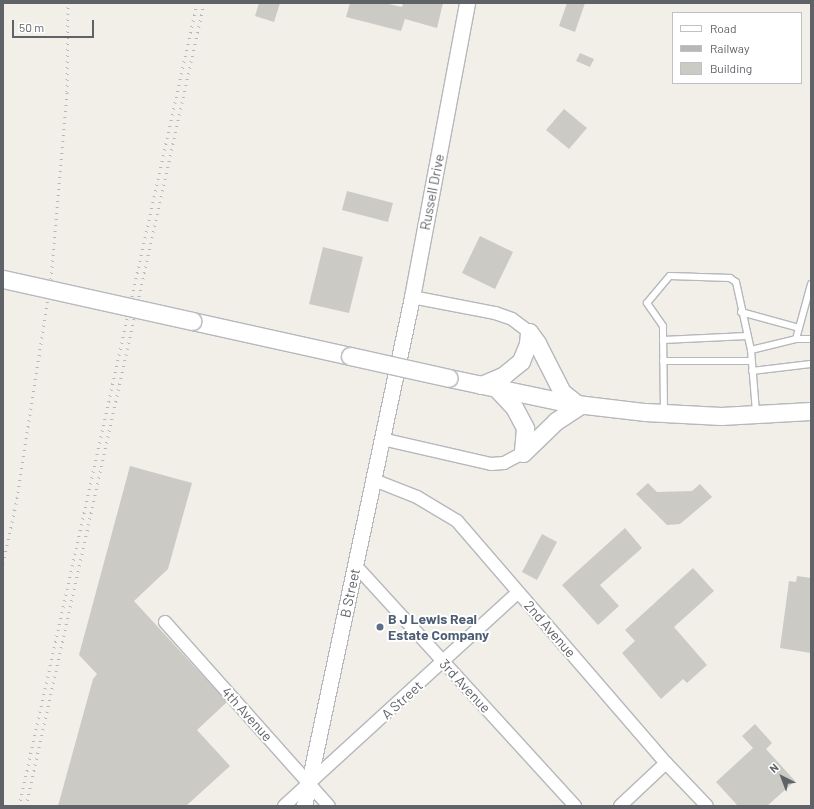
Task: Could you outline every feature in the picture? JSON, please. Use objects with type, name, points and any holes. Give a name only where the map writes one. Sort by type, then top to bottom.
[{"type":"main road","points":[[3,279],[497,389],[579,405],[664,414],[756,415],[811,411]]},
{"type":"main road","points":[[481,385],[504,375],[521,361],[528,344],[529,332]]},
{"type":"main road","points":[[529,332],[537,343],[562,392],[579,405]]},
{"type":"main road","points":[[497,389],[514,407],[525,428],[523,454]]},
{"type":"main road","points":[[523,454],[556,420],[579,405]]},
{"type":"street","name":"Russell Drive","points":[[393,379],[412,297],[467,3]]},
{"type":"street","points":[[412,297],[495,313],[512,319],[529,332]]},
{"type":"street","name":"B Street","points":[[304,806],[374,480],[393,379]]},
{"type":"street","points":[[382,439],[491,464],[504,463],[523,454]]},
{"type":"street","name":"2nd Avenue","points":[[374,480],[417,497],[457,521],[666,763],[707,806]]},
{"type":"street","name":"3rd Avenue","points":[[356,566],[575,806]]},
{"type":"street","name":"A Street","points":[[284,806],[443,663],[518,592]]},
{"type":"street","name":"4th Avenue","points":[[165,622],[329,806]]},
{"type":"street","points":[[620,806],[666,763]]},
{"type":"lane","points":[[664,414],[663,326],[647,303],[670,276],[730,278],[736,282],[741,312],[751,350],[756,415]]},
{"type":"lane","points":[[796,339],[811,287]]},
{"type":"lane","points":[[741,312],[799,328]]},
{"type":"lane","points":[[663,340],[747,336]]},
{"type":"lane","points":[[751,350],[796,339],[811,339]]},
{"type":"lane","points":[[663,361],[752,361]]},
{"type":"lane","points":[[752,371],[811,364]]},
{"type":"building","points":[[259,3],[280,3],[274,22],[255,16]]},
{"type":"building","points":[[350,3],[384,3],[402,7],[403,3],[443,3],[437,28],[405,19],[401,31],[346,17]]},
{"type":"building","points":[[567,3],[585,3],[575,32],[559,26]]},
{"type":"building","points":[[580,53],[594,59],[590,67],[576,61]]},
{"type":"building","points":[[564,109],[587,128],[569,149],[546,130]]},
{"type":"building","points":[[347,191],[393,203],[388,222],[342,210]]},
{"type":"building","points":[[480,236],[513,252],[495,289],[462,273]]},
{"type":"building","points":[[323,247],[363,257],[349,313],[309,304]]},
{"type":"building","points":[[130,466],[192,483],[168,569],[134,601],[227,702],[197,730],[230,766],[186,806],[58,806],[93,679],[97,674],[79,655]]},
{"type":"building","points":[[648,483],[657,492],[692,491],[700,484],[712,497],[680,524],[667,525],[636,494]]},
{"type":"building","points":[[625,528],[642,548],[600,585],[619,606],[598,625],[562,585]]},
{"type":"building","points":[[542,534],[557,542],[537,580],[522,572]]},
{"type":"building","points":[[693,568],[714,591],[674,627],[707,665],[687,683],[683,679],[661,699],[622,653],[635,641],[625,630]]},
{"type":"building","points":[[797,576],[811,578],[811,653],[780,648],[789,581],[796,582]]},
{"type":"building","points":[[755,724],[772,743],[766,749],[795,781],[767,806],[738,806],[716,782],[753,748],[742,736]]},
{"type":"railway","points":[[3,563],[16,504],[51,279],[67,92],[68,3]]},
{"type":"railway","points":[[19,806],[197,3]]},
{"type":"railway","points":[[26,806],[204,3]]},
{"type":"place","name":"B J Lewis Real Estate Company","points":[[380,627]]}]
